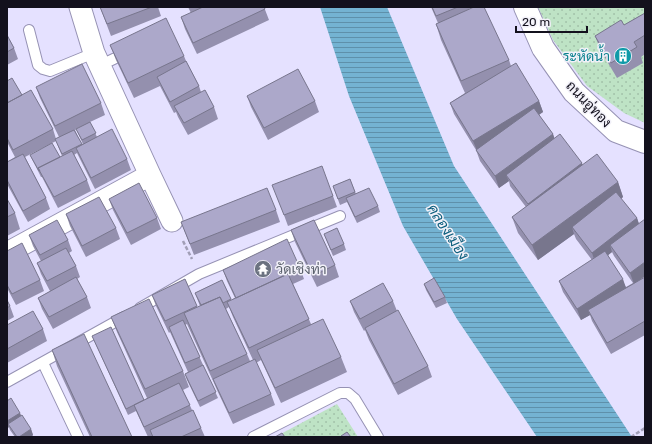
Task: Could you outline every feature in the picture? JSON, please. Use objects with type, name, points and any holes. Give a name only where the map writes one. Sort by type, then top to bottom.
[{"type":"main road","name":"ถนนอู่ทอง","points":[[525,7],[543,48],[574,92],[616,131],[645,142]]},
{"type":"street","points":[[80,7],[96,59],[172,220]]},
{"type":"street","points":[[7,253],[150,175]]},
{"type":"lane","points":[[30,30],[38,65],[43,69],[50,71],[134,49]]},
{"type":"lane","points":[[7,382],[199,274],[340,216]]},
{"type":"lane","points":[[43,363],[78,437]]},
{"type":"lane","points":[[253,437],[340,393],[348,393],[355,400],[378,437]]},
{"type":"path","points":[[172,220],[199,274]]},
{"type":"path","points":[[631,437],[645,428]]},
{"type":"green space","points":[[538,7],[645,7],[645,123],[624,113],[587,86],[553,40]]},
{"type":"green space","points":[[337,404],[358,437],[275,437]]},
{"type":"water","name":"คลองเมือง","points":[[320,7],[387,7],[454,166],[632,437],[537,437],[457,319],[403,226],[349,96]]},
{"type":"building","points":[[100,7],[152,7],[107,24]]},
{"type":"building","points":[[203,7],[264,7],[265,9],[193,43],[181,17]]},
{"type":"building","points":[[432,7],[458,7],[436,16]]},
{"type":"building","points":[[474,7],[484,7],[509,60],[461,81],[436,24]]},
{"type":"building","points":[[645,13],[645,35],[634,42],[637,47],[611,63],[595,36],[621,20],[624,25]]},
{"type":"building","points":[[166,18],[184,56],[128,83],[110,45]]},
{"type":"building","points":[[7,35],[14,48],[7,52]]},
{"type":"building","points":[[186,61],[199,86],[170,102],[157,77]]},
{"type":"building","points":[[516,63],[539,101],[473,141],[450,103]]},
{"type":"building","points":[[82,64],[101,103],[55,126],[36,87]]},
{"type":"building","points":[[298,69],[315,101],[264,128],[247,96]]},
{"type":"building","points":[[12,78],[22,95],[7,103],[7,81]]},
{"type":"building","points":[[31,90],[53,129],[13,150],[7,138],[7,103]]},
{"type":"building","points":[[205,90],[214,107],[184,123],[174,106]]},
{"type":"building","points":[[534,108],[553,134],[495,176],[476,150]]},
{"type":"building","points":[[90,122],[96,133],[82,140],[76,129]]},
{"type":"building","points":[[112,129],[127,159],[91,178],[76,148]]},
{"type":"building","points":[[74,130],[82,144],[62,154],[55,139]]},
{"type":"building","points":[[560,134],[582,163],[528,204],[506,175]]},
{"type":"building","points":[[52,143],[60,157],[38,168],[39,171],[30,155]]},
{"type":"building","points":[[72,151],[87,180],[54,197],[38,168]]},
{"type":"building","points":[[23,154],[46,198],[23,211],[7,180],[7,162]]},
{"type":"building","points":[[597,154],[618,182],[532,245],[512,217]]},
{"type":"building","points":[[322,166],[333,196],[284,215],[272,185]]},
{"type":"building","points":[[350,179],[355,192],[338,199],[333,186]]},
{"type":"building","points":[[139,183],[157,218],[127,233],[109,199]]},
{"type":"building","points":[[267,188],[276,210],[190,244],[181,222]]},
{"type":"building","points":[[369,188],[378,206],[355,217],[346,198]]},
{"type":"building","points":[[616,192],[637,218],[592,253],[572,227]]},
{"type":"building","points":[[99,197],[116,228],[82,246],[66,214]]},
{"type":"building","points":[[7,199],[15,213],[7,217]]},
{"type":"building","points":[[645,219],[645,262],[630,273],[610,245]]},
{"type":"building","points":[[57,220],[68,240],[40,255],[29,235]]},
{"type":"building","points":[[314,220],[335,265],[313,276],[291,230]]},
{"type":"building","points":[[337,228],[344,244],[331,250],[324,234]]},
{"type":"building","points":[[287,239],[300,268],[236,298],[223,270]]},
{"type":"building","points":[[22,243],[40,280],[12,294],[7,285],[7,251]]},
{"type":"building","points":[[66,248],[76,266],[47,281],[37,263]]},
{"type":"building","points":[[605,251],[623,279],[577,309],[559,281]]},
{"type":"building","points":[[288,274],[309,319],[249,348],[227,302]]},
{"type":"building","points":[[76,277],[87,297],[49,317],[38,298]]},
{"type":"building","points":[[645,277],[645,321],[607,343],[588,310]]},
{"type":"building","points":[[434,278],[445,297],[434,302],[424,284]]},
{"type":"building","points":[[185,279],[197,306],[165,321],[152,295]]},
{"type":"building","points":[[222,280],[231,299],[223,303],[220,297],[201,305],[195,293]]},
{"type":"building","points":[[383,283],[393,301],[360,319],[350,301]]},
{"type":"building","points":[[220,297],[247,354],[210,371],[184,313]]},
{"type":"building","points":[[149,299],[183,371],[145,389],[111,317]]},
{"type":"building","points":[[7,300],[10,306],[7,308]]},
{"type":"building","points":[[398,310],[428,366],[394,384],[365,328]]},
{"type":"building","points":[[33,311],[43,329],[7,349],[7,325]]},
{"type":"building","points":[[323,319],[341,357],[275,388],[257,350]]},
{"type":"building","points":[[183,320],[200,357],[185,363],[169,327]]},
{"type":"building","points":[[111,327],[144,400],[126,409],[92,336]]},
{"type":"building","points":[[84,334],[132,437],[92,437],[52,350]]},
{"type":"building","points":[[255,359],[271,394],[229,413],[213,379]]},
{"type":"building","points":[[203,365],[216,392],[198,401],[185,374]]},
{"type":"building","points":[[179,383],[190,405],[144,427],[134,405]]},
{"type":"building","points":[[11,398],[20,413],[7,421],[7,401]]},
{"type":"building","points":[[193,410],[201,428],[181,437],[153,437],[150,430]]},
{"type":"building","points":[[22,415],[31,429],[17,437],[8,424]]},
{"type":"building","points":[[347,432],[351,437],[341,436]]},
{"type":"building","points":[[282,433],[285,437],[275,437]]},
{"type":"place","name":"ระหัดน้ำ","points":[[623,56]]},
{"type":"place","name":"วัดเชิงท่า","points":[[263,269]]}]
